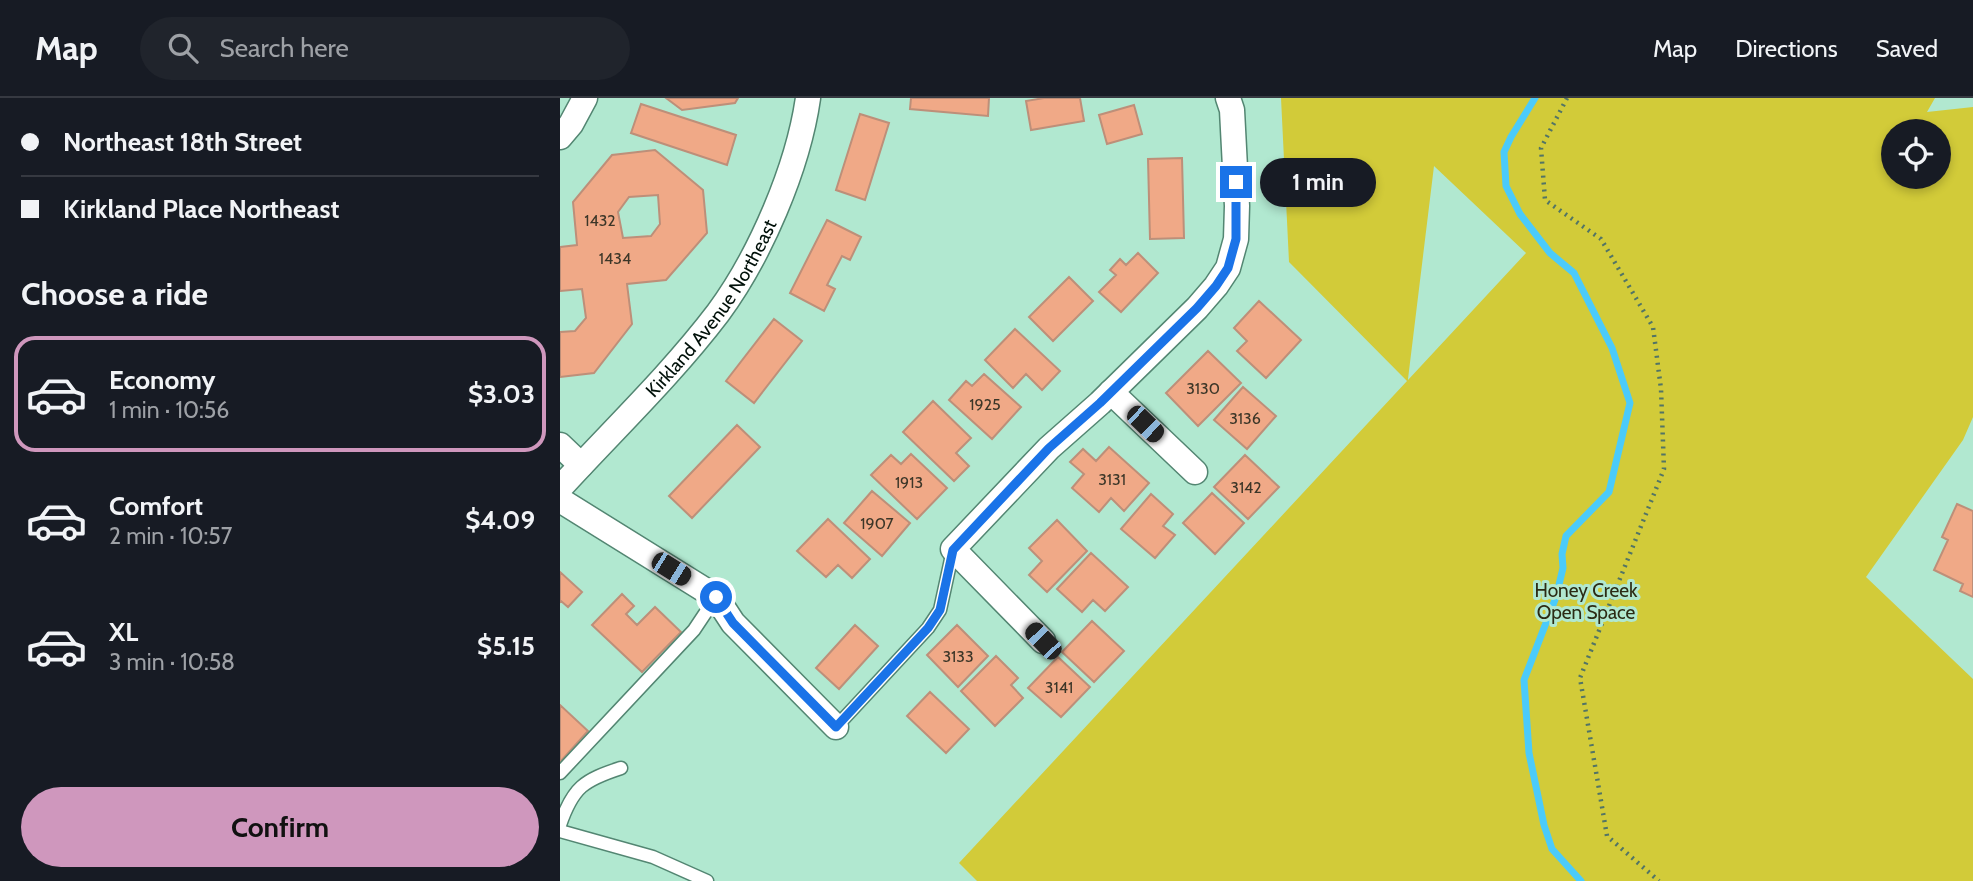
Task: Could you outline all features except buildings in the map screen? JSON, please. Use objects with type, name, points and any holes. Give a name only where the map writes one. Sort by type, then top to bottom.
[{"type":"street","points":[[560,137],[571,124],[585,98]]},
{"type":"street","name":"Kirkland Avenue Northeast","points":[[560,488],[673,368],[719,312],[744,272],[772,216],[792,167],[808,98]]},
{"type":"street","points":[[1043,641],[953,550],[1049,448],[1197,308],[1228,268],[1236,239],[1237,206],[1232,110],[1228,98]]},
{"type":"street","points":[[1111,392],[1195,472]]},
{"type":"street","points":[[560,445],[581,465]]},
{"type":"street","points":[[560,500],[716,597],[733,623],[836,727]]},
{"type":"lane","points":[[836,727],[928,628],[940,610],[953,550]]},
{"type":"lane","points":[[560,773],[694,630],[716,597]]},
{"type":"lane","points":[[560,825],[573,795],[586,781],[621,768]]},
{"type":"lane","points":[[560,831],[653,857],[707,881]]},
{"type":"path","points":[[1567,98],[1541,148],[1545,200],[1601,239],[1653,327],[1661,389],[1664,468],[1580,678],[1606,836],[1659,881]]},
{"type":"green space","name":"Honey Creek Open Space","points":[[1281,98],[1935,98],[1927,112],[1973,107],[1973,417],[1963,440],[1866,577],[1973,679],[1973,881],[977,881],[959,863],[1407,381],[1289,262]],"holes":[[[1434,166],[1526,253],[1408,380]]]},
{"type":"waterway","points":[[1535,98],[1504,152],[1506,186],[1520,214],[1550,253],[1574,273],[1612,348],[1630,403],[1609,492],[1566,536],[1562,554],[1563,568],[1556,597],[1524,680],[1529,753],[1544,825],[1552,849],[1581,881]]},
{"type":"route","points":[[716,597],[733,623],[836,727],[928,628],[940,610],[953,550],[1049,448],[1100,403],[1216,286],[1228,268],[1236,239],[1236,182]]}]
